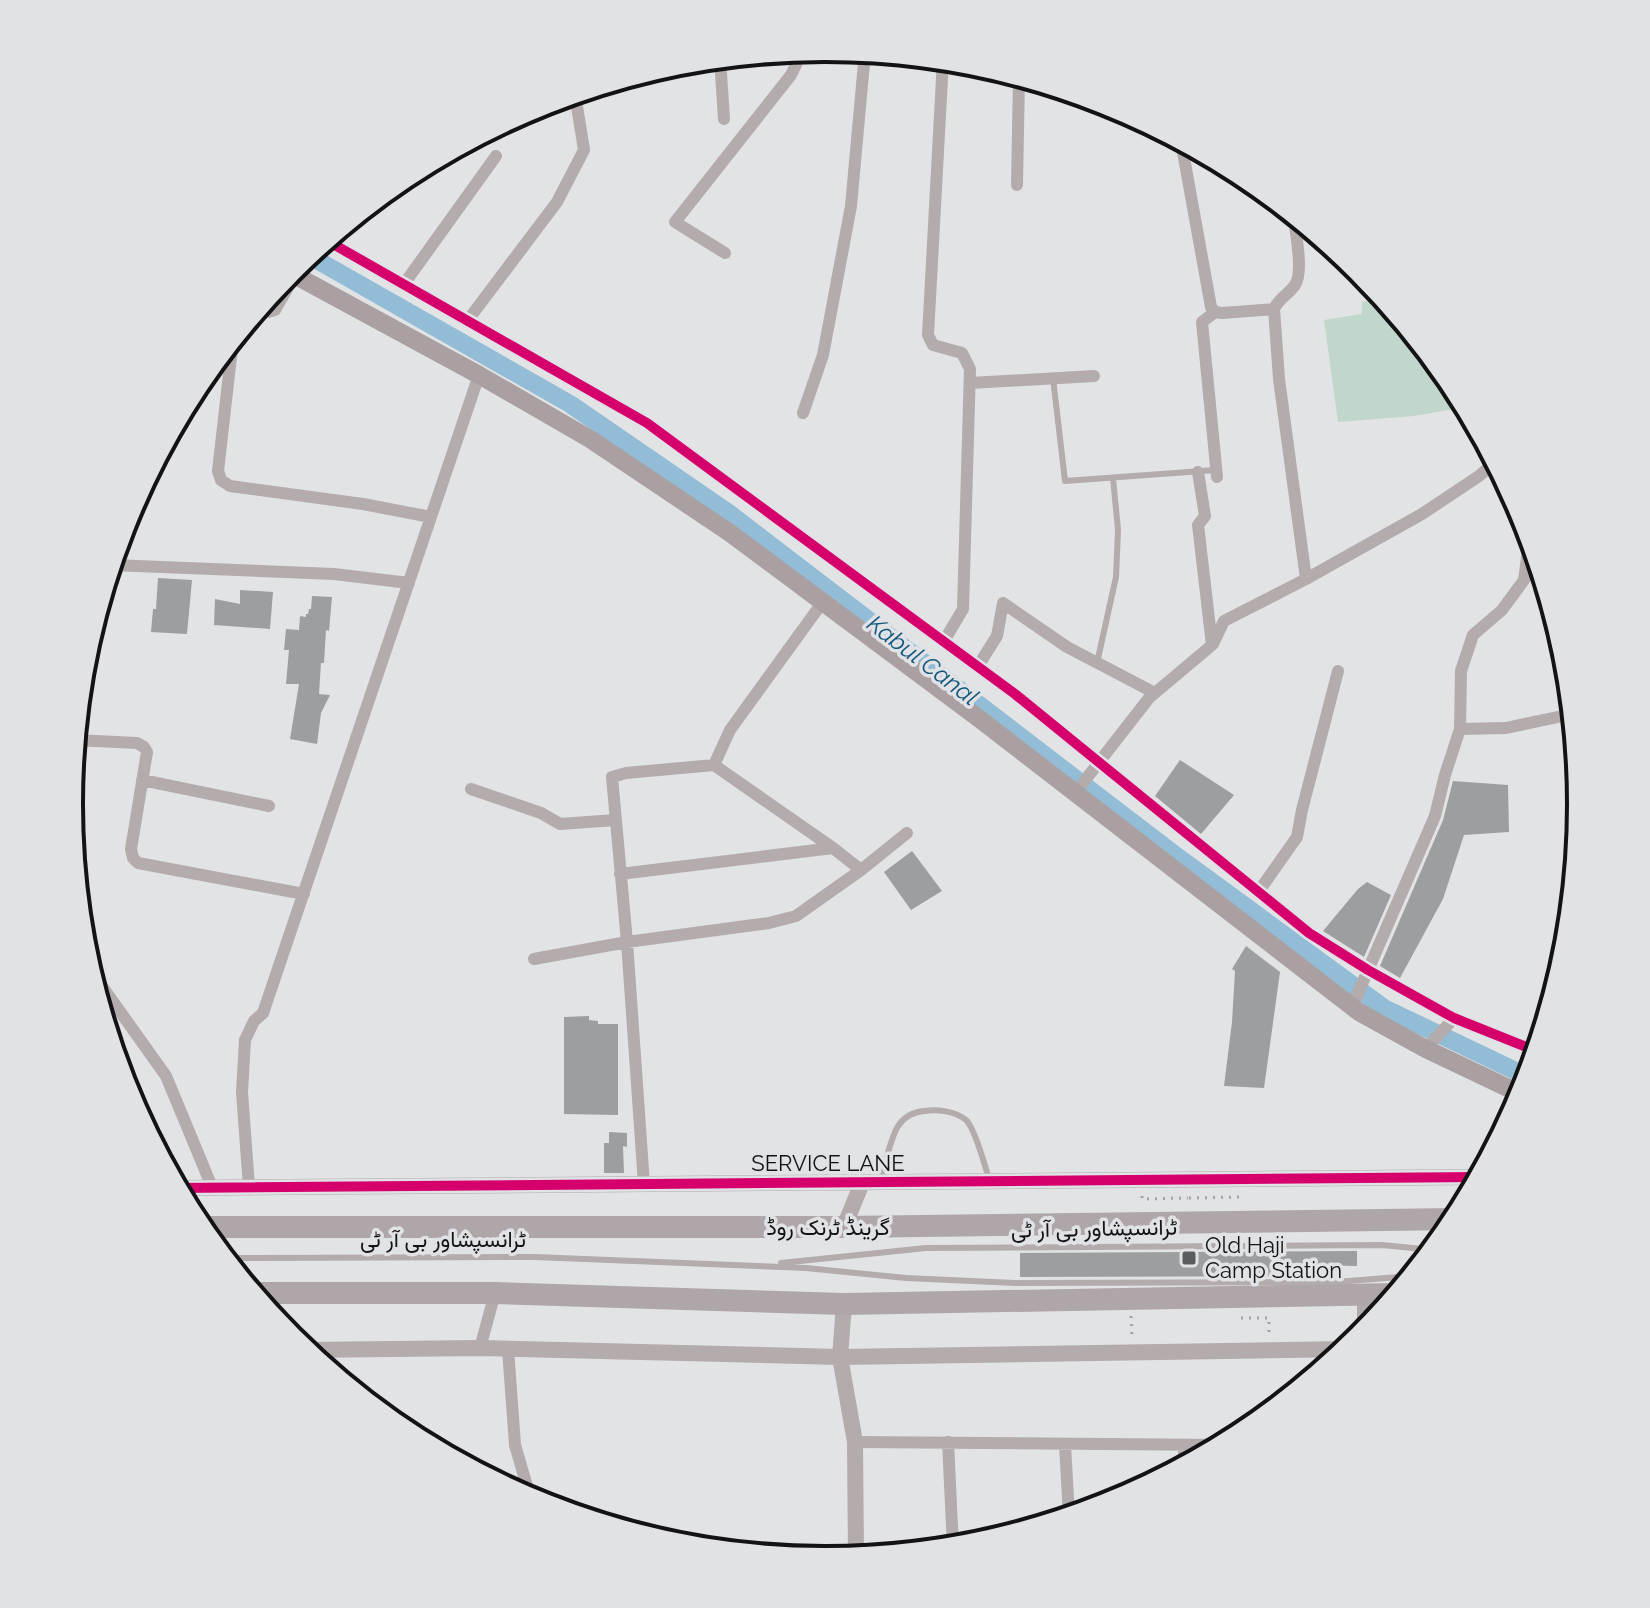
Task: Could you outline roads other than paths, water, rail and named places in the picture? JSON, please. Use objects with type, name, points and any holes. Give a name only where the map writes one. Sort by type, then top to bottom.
[{"type":"highway","name":"گرینڈ ٹرنک روڈ","points":[[216,1227],[844,1227],[1440,1219]]},
{"type":"highway","points":[[267,1293],[495,1293],[844,1304],[1382,1294]]},
{"type":"main road","points":[[301,278],[590,439],[730,533],[1353,1004],[1406,1039],[1429,1046],[1511,1089]]},
{"type":"street","points":[[725,253],[675,222],[791,75],[797,63]]},
{"type":"street","points":[[803,413],[823,355],[851,206],[864,64]]},
{"type":"street","points":[[721,69],[724,119]]},
{"type":"street","points":[[942,71],[928,335],[933,345],[962,353],[970,369],[963,609],[944,641]]},
{"type":"street","points":[[1017,185],[1019,88]]},
{"type":"street","points":[[468,320],[557,202],[584,150],[577,105]]},
{"type":"street","points":[[1183,155],[1211,307],[1215,312],[1222,313],[1274,309]]},
{"type":"street","points":[[404,284],[496,156]]},
{"type":"street","points":[[1295,230],[1299,275],[1294,286],[1278,300],[1274,309],[1279,379],[1306,579]]},
{"type":"street","points":[[336,246],[647,423],[1015,694],[1309,933],[1367,973],[1452,1019],[1526,1047]]},
{"type":"street","points":[[1215,312],[1202,322],[1216,474]]},
{"type":"street","points":[[231,360],[218,471],[221,480],[230,486],[363,504],[431,517]]},
{"type":"street","points":[[249,1187],[242,1092],[245,1040],[254,1021],[263,1013],[479,375]]},
{"type":"street","points":[[970,383],[1094,376]]},
{"type":"street","points":[[1076,792],[1149,698],[1212,645],[1224,621],[1422,514],[1487,469]]},
{"type":"street","points":[[1198,472],[1205,516],[1198,525],[1212,645]]},
{"type":"street","points":[[1353,1004],[1435,816],[1460,729],[1461,671],[1473,635],[1502,610],[1524,580],[1528,564]]},
{"type":"street","points":[[122,565],[334,574],[409,583]]},
{"type":"street","points":[[714,765],[730,730],[822,603]]},
{"type":"street","points":[[978,666],[997,636],[1003,603],[1067,647],[1155,693]]},
{"type":"street","points":[[1259,891],[1297,837],[1338,671]]},
{"type":"street","points":[[1460,729],[1506,728],[1562,716]]},
{"type":"street","points":[[86,741],[137,743],[147,752],[131,849],[138,863],[304,894]]},
{"type":"street","points":[[644,1184],[612,777],[714,765],[861,870]]},
{"type":"street","points":[[142,780],[269,806]]},
{"type":"street","points":[[471,789],[541,813],[560,824],[615,820]]},
{"type":"street","points":[[534,959],[627,942],[769,923],[796,916],[907,833]]},
{"type":"street","points":[[620,874],[833,848]]},
{"type":"street","points":[[108,994],[166,1076],[212,1187]]},
{"type":"street","points":[[1429,1046],[1452,1019]]},
{"type":"street","name":"SERVICE LANE","points":[[190,1188],[1467,1177]]},
{"type":"street","points":[[844,1227],[862,1183]]},
{"type":"street","points":[[480,1348],[495,1293]]},
{"type":"street","points":[[1363,1294],[1363,1315]]},
{"type":"street","points":[[844,1304],[840,1357],[855,1442],[856,1545]]},
{"type":"street","points":[[323,1350],[480,1348],[840,1357],[1328,1349]]},
{"type":"street","points":[[508,1349],[515,1445],[526,1483]]},
{"type":"street","points":[[855,1442],[1199,1445]]},
{"type":"street","points":[[948,1442],[952,1535]]},
{"type":"street","points":[[1065,1445],[1068,1505]]},
{"type":"street","points":[[1184,1445],[1184,1453]]},
{"type":"lane","points":[[1053,378],[1065,481],[1198,472],[1216,474]]},
{"type":"lane","points":[[1097,663],[1116,577],[1118,530],[1113,478]]},
{"type":"lane","points":[[879,1182],[898,1127],[907,1116],[934,1109],[966,1119],[991,1182]]},
{"type":"lane","name":"ٹرانسپشاور بی آر ٹی","points":[[757,1265],[926,1248],[1382,1245],[1419,1249]]},
{"type":"lane","name":"ٹرانسپشاور بی آر ٹی","points":[[238,1258],[535,1257],[757,1265],[1015,1283],[1336,1282],[1396,1277]]},
{"type":"waterway","name":"Kabul Canal","points":[[319,261],[570,404],[730,514],[1175,855],[1384,1008],[1517,1072]]},
{"type":"place","name":"Old Haji Camp Station","points":[[1189,1258]]}]
